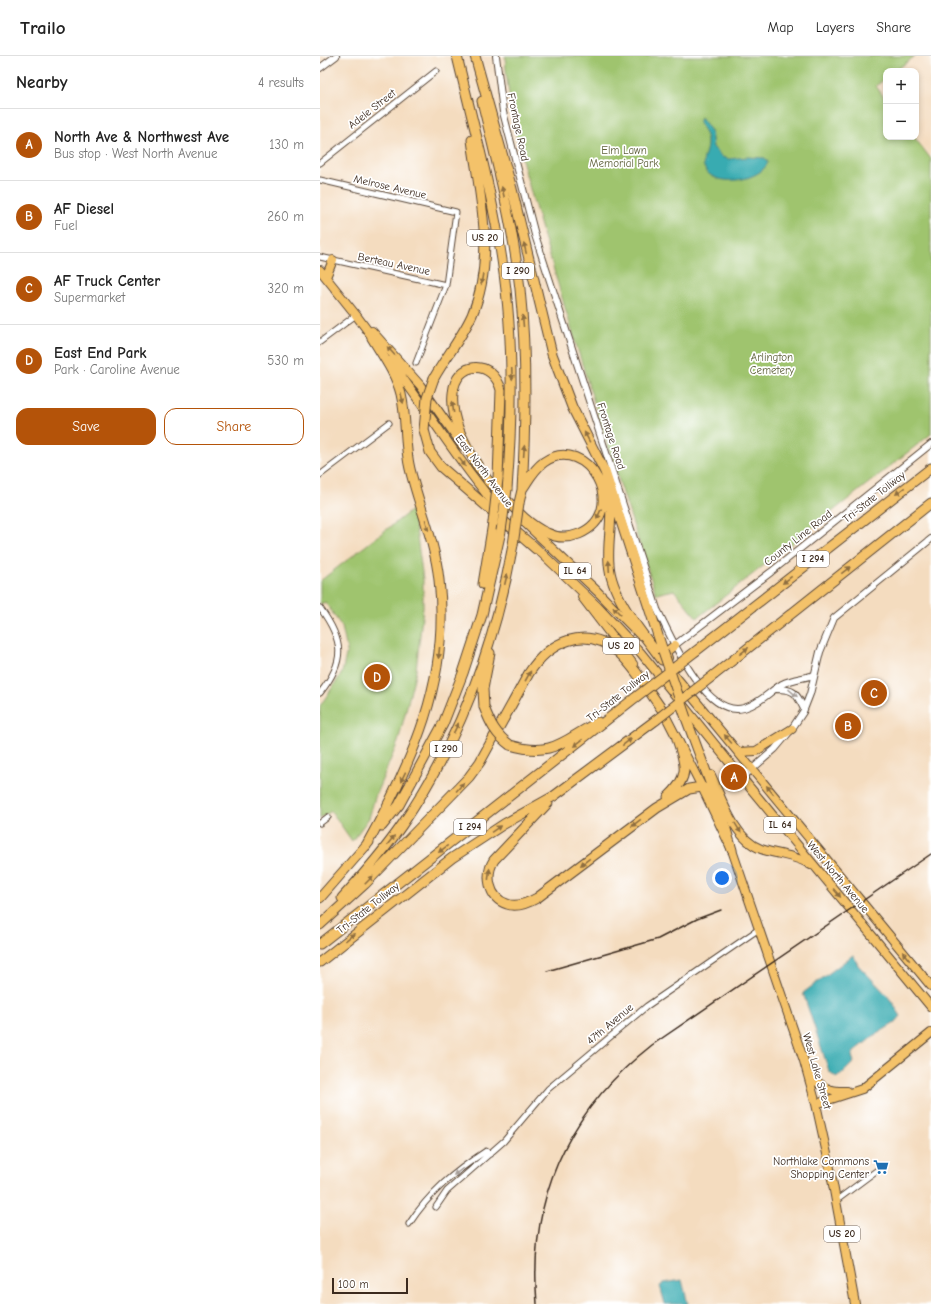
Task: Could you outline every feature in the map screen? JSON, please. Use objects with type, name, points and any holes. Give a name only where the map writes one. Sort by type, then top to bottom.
[{"type":"highway","name":"I 290","points":[[320,898],[366,846],[399,805],[443,724],[463,673],[482,615],[501,531],[507,489],[512,385],[508,306],[495,215],[457,56]]},
{"type":"highway","name":"I 290","points":[[320,924],[372,865],[402,825],[436,769],[469,702],[502,594],[513,545],[522,490],[526,398],[520,288],[507,209],[472,56]]},
{"type":"highway","name":"US 20","points":[[475,56],[510,183],[552,354],[572,407],[605,472],[664,657],[717,801],[732,850]]},
{"type":"highway","name":"US 20","points":[[465,88],[484,221],[483,275],[479,294],[471,317],[434,378],[427,398],[424,430],[430,452],[441,467],[536,549]]},
{"type":"highway","points":[[366,846],[400,782],[419,736],[435,682],[442,616],[439,580],[434,552],[407,459],[401,394],[393,374],[372,338]]},
{"type":"highway","points":[[463,673],[486,571],[493,523],[493,480],[501,390],[496,377],[492,372],[476,367],[465,371],[457,379],[454,385],[452,400],[459,430],[479,468]]},
{"type":"highway","points":[[493,480],[535,526],[549,534],[557,536],[575,536],[589,528],[599,516],[603,499],[600,481],[596,474],[584,462],[568,457],[552,458],[545,462],[533,473],[522,490]]},
{"type":"highway","name":"Tri-State Tollway","points":[[320,944],[931,468]]},
{"type":"highway","points":[[605,472],[611,507],[608,563],[612,582],[625,606],[664,657]]},
{"type":"highway","name":"Tri-State Tollway","points":[[320,962],[452,858],[504,824],[554,796],[656,720],[931,503]]},
{"type":"highway","points":[[502,594],[483,689],[484,707],[490,724],[502,739],[510,745],[528,750],[541,751],[553,748],[620,710]]},
{"type":"highway","points":[[320,924],[365,884],[469,777],[480,762],[529,673],[538,659],[549,649],[561,642],[574,638],[592,640],[609,646],[624,659],[663,711]]},
{"type":"highway","points":[[657,808],[678,787],[685,773],[685,763],[677,739]]},
{"type":"highway","points":[[554,796],[494,860],[490,867],[488,880],[491,888],[495,896],[507,905],[525,904],[537,898],[657,808],[689,789],[702,787],[712,794],[717,801]]},
{"type":"main road","points":[[326,277],[333,260]]},
{"type":"main road","name":"East North Avenue","points":[[320,270],[356,314],[487,495],[536,549],[620,629],[653,666]]},
{"type":"main road","name":"East North Avenue","points":[[356,314],[390,349],[420,385],[479,468],[493,480],[530,528],[664,657]]},
{"type":"main road","name":"US 20","points":[[549,561],[586,602],[621,646],[663,711],[732,850]]},
{"type":"main road","points":[[664,657],[666,652],[675,645]]},
{"type":"main road","name":"West North Avenue","points":[[664,657],[738,752],[931,986]]},
{"type":"main road","name":"West North Avenue","points":[[653,666],[742,778],[931,1007]]},
{"type":"main road","points":[[687,717],[726,806],[746,840],[760,849],[806,861],[816,868]]},
{"type":"main road","points":[[738,752],[756,750],[792,729]]},
{"type":"main road","name":"West Lake Street","points":[[732,850],[808,1074],[837,1200],[855,1304]]},
{"type":"main road","points":[[816,1104],[862,1089],[931,1033]]},
{"type":"main road","points":[[808,1074],[824,1088],[834,1092],[862,1089]]},
{"type":"street","points":[[320,68],[336,56]]},
{"type":"street","name":"Frontage Road","points":[[496,56],[504,112],[535,236],[657,609],[675,645],[696,680],[708,695],[713,700],[728,708],[742,709],[776,689],[783,683],[814,675]]},
{"type":"street","name":"Adele Street","points":[[320,163],[436,72]]},
{"type":"street","name":"Melrose Avenue","points":[[320,180],[456,212],[446,285]]},
{"type":"street","name":"Berteau Avenue","points":[[320,257],[446,285]]},
{"type":"street","points":[[416,363],[446,285]]},
{"type":"street","points":[[320,342],[356,314]]},
{"type":"street","points":[[320,475],[389,423]]},
{"type":"street","name":"County Line Road","points":[[675,645],[789,558],[931,444]]},
{"type":"street","points":[[742,778],[775,749],[792,729],[804,709],[828,628],[836,615],[931,539]]},
{"type":"street","points":[[320,693],[335,670],[340,652],[336,634],[321,610]]},
{"type":"street","points":[[776,689],[789,689],[796,694],[804,709]]},
{"type":"street","points":[[320,823],[328,817]]},
{"type":"street","name":"47th Avenue","points":[[436,1207],[447,1191],[504,1141],[530,1108],[548,1089],[647,1006],[759,929]]},
{"type":"street","points":[[523,1108],[530,1108]]},
{"type":"street","name":"47th Avenue","points":[[409,1224],[421,1205],[438,1186],[482,1154],[486,1152],[490,1154]]},
{"type":"street","points":[[837,1200],[876,1171]]},
{"type":"green space","name":"Arlington Cemetery","points":[[505,56],[915,56],[899,68],[883,68],[883,80],[876,86],[883,96],[883,140],[916,140],[931,159],[931,434],[697,618],[674,590],[656,594],[590,390],[530,189],[511,110]]},
{"type":"green space","points":[[413,509],[423,579],[423,608],[416,670],[398,742],[376,794],[369,818],[352,841],[331,811],[320,819],[320,706],[342,673],[347,650],[342,627],[325,602],[320,603],[320,581]]},
{"type":"water","points":[[701,117],[711,131],[713,147],[722,157],[729,159],[747,157],[765,158],[768,162],[764,168],[758,173],[740,180],[720,179],[712,176],[706,171],[703,163],[707,139],[699,122]]},
{"type":"water","points":[[853,955],[858,965],[888,996],[901,1016],[895,1023],[875,1035],[854,1052],[852,1056],[854,1062],[843,1073],[836,1077],[829,1071],[803,993]]},
{"type":"water","points":[[682,1280],[688,1304],[665,1304],[660,1286],[664,1283]]},
{"type":"railway","points":[[537,1304],[536,1265],[539,1228],[547,1192],[560,1159],[576,1128],[597,1098],[623,1071],[652,1045],[931,854]]},
{"type":"railway","points":[[547,971],[658,939],[697,919],[721,910]]},
{"type":"place","name":"East End Park","points":[[377,677]]},
{"type":"place","name":"AF Truck Center","points":[[874,693]]},
{"type":"place","name":"AF Diesel","points":[[848,726]]},
{"type":"place","name":"North Ave & Northwest Ave","points":[[734,777]]},
{"type":"place","name":"Northlake Commons Shopping Center","points":[[881,1167]]},
{"type":"park label","name":"Elm Lawn Memorial Park","points":[[624,156]]}]
